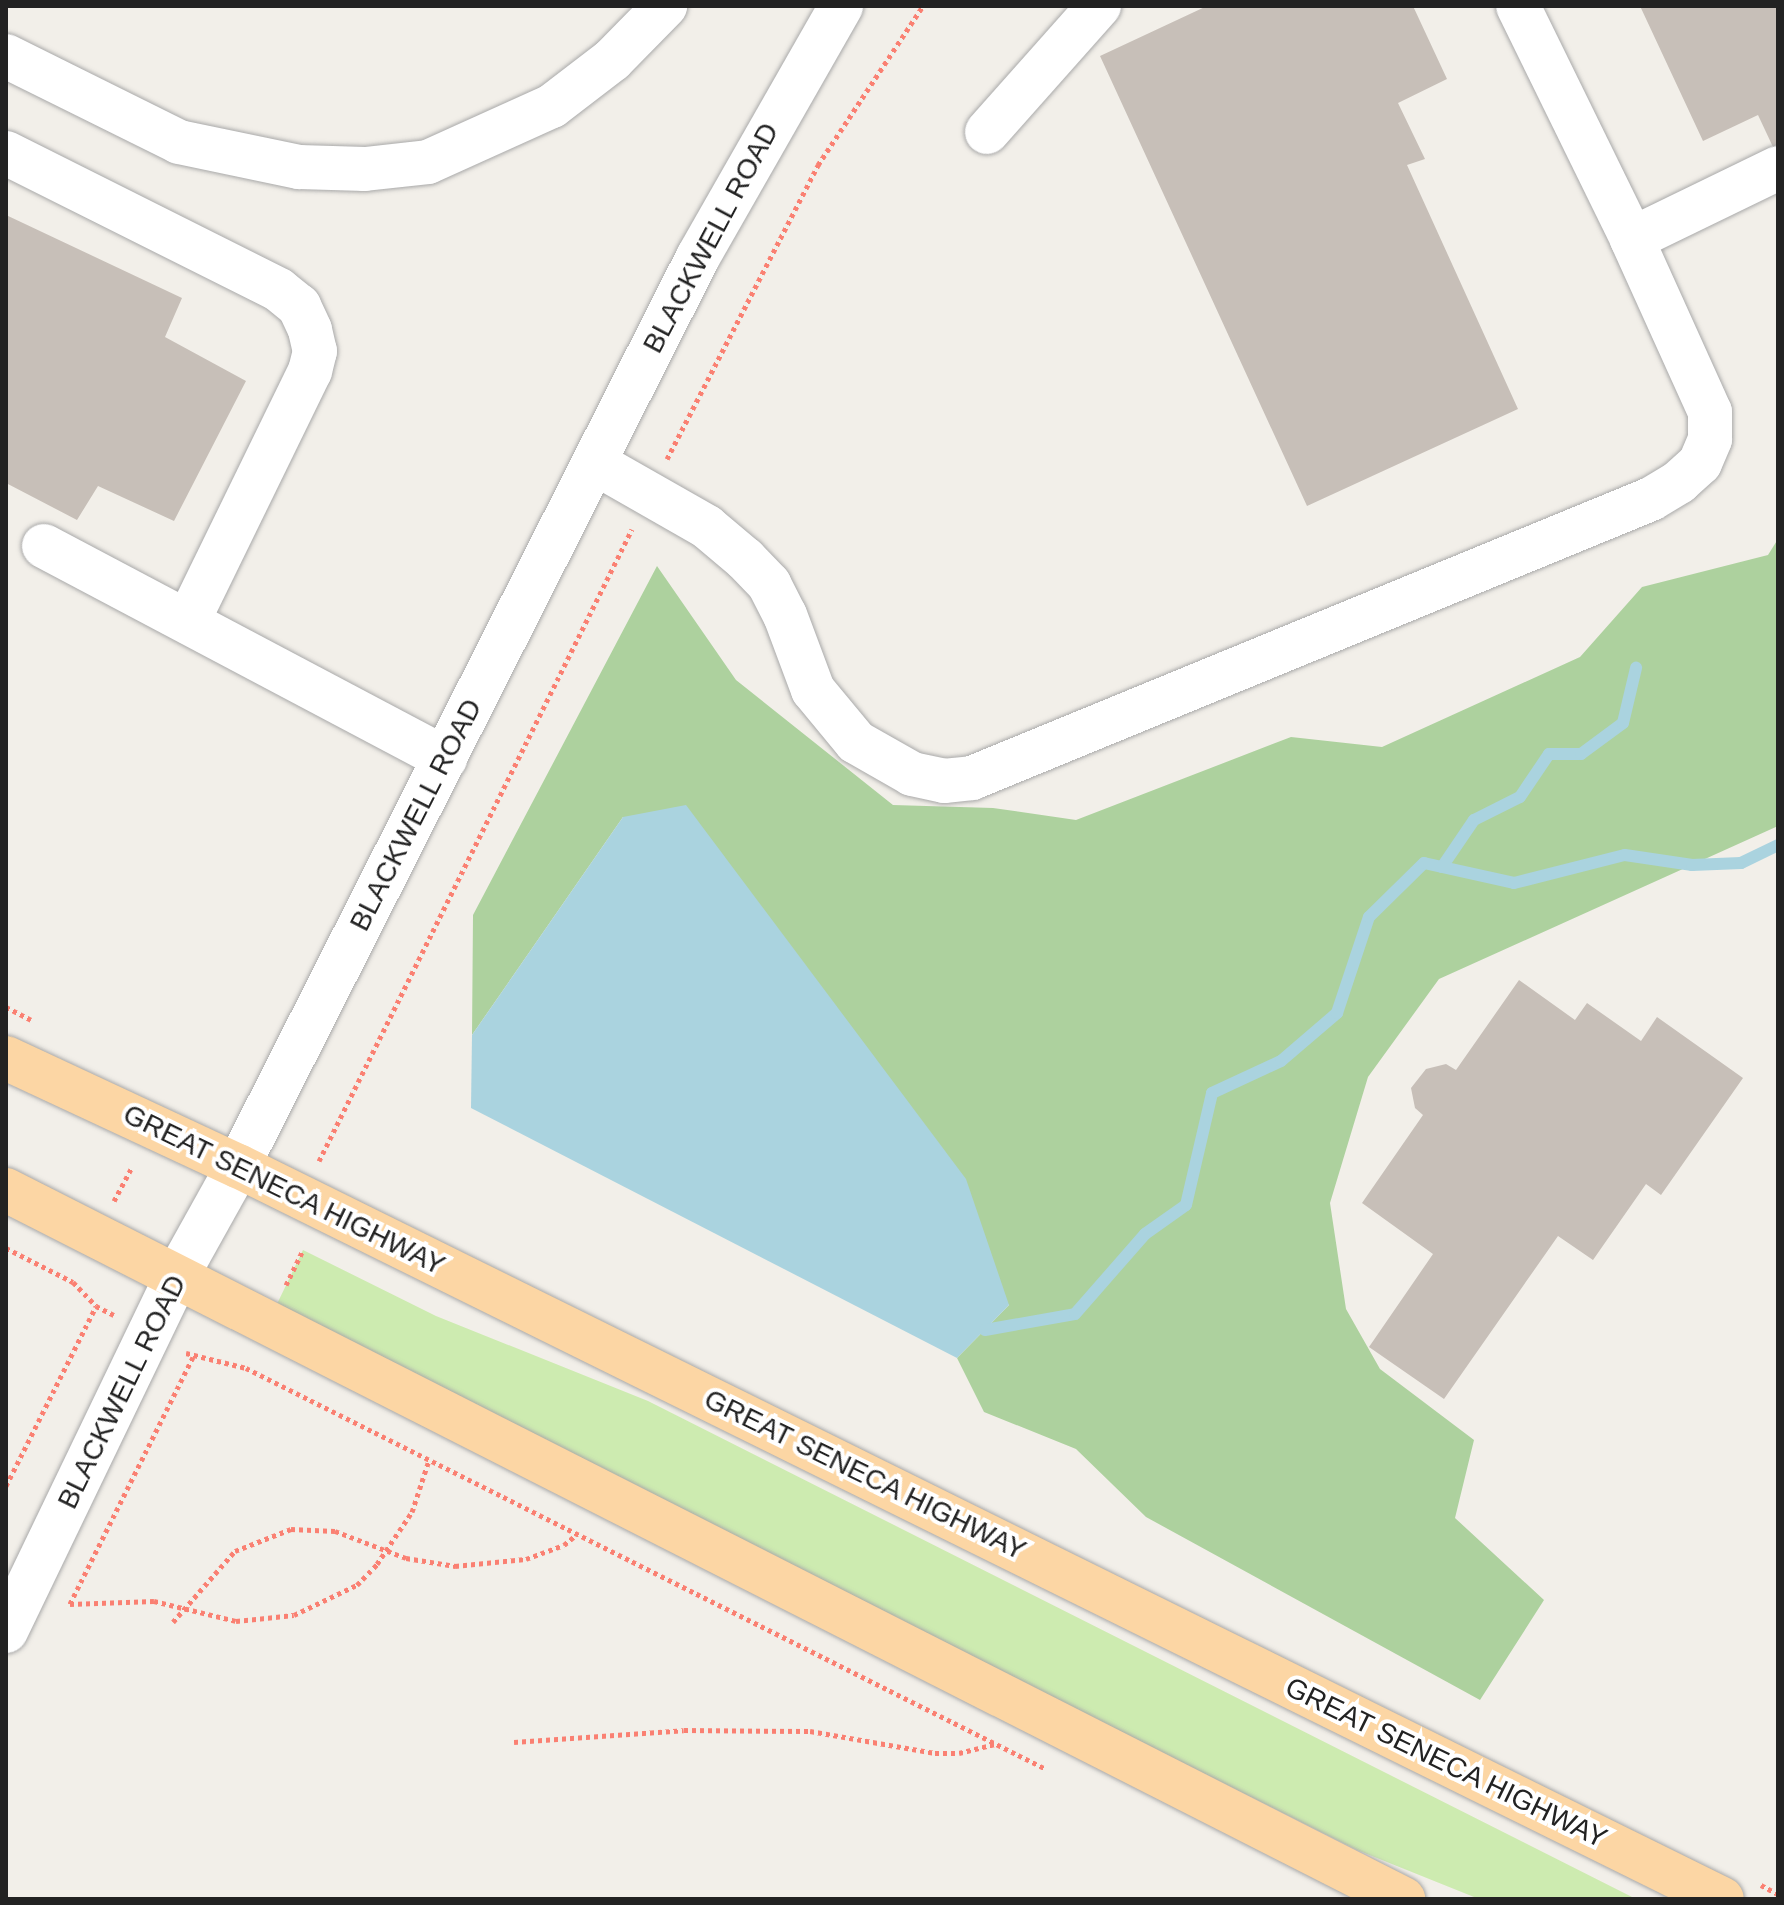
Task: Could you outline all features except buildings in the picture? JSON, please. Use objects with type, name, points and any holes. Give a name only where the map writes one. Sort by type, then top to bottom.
[{"type":"main road","name":"GREAT SENECA HIGHWAY","points":[[6,1058],[238,1166],[1722,1899]]},
{"type":"main road","points":[[6,1190],[178,1274],[1403,1899]]},
{"type":"street","points":[[6,56],[179,142],[299,167],[365,169],[428,162],[552,106],[612,60],[665,6]]},
{"type":"street","points":[[987,132],[1099,6]]},
{"type":"street","points":[[595,463],[707,527],[769,584],[813,690],[856,742],[912,774],[944,781],[972,778],[1651,499],[1679,482],[1700,463],[1710,439],[1710,412],[1632,239],[1518,6]]},
{"type":"street","name":"BLACKWELL ROAD","points":[[6,1631],[178,1274],[238,1166],[822,12]]},
{"type":"street","points":[[6,153],[279,290],[299,306],[310,330],[315,351],[310,371],[188,621]]},
{"type":"street","points":[[1632,239],[1778,168]]},
{"type":"street","points":[[44,546],[445,758]]},
{"type":"path","points":[[318,1162],[650,493],[818,165],[923,6]]},
{"type":"path","points":[[113,1203],[132,1167]]},
{"type":"path","points":[[6,1248],[73,1282],[96,1306],[117,1317]]},
{"type":"path","points":[[284,1291],[303,1250]]},
{"type":"path","points":[[6,1486],[96,1306]]},
{"type":"path","points":[[429,1460],[412,1512],[387,1551],[357,1585],[294,1615],[236,1621],[183,1608],[125,1600],[70,1604],[193,1357],[246,1368],[1050,1771]]},
{"type":"path","points":[[173,1622],[235,1551],[291,1529],[335,1531],[427,1563],[484,1565],[548,1552],[577,1534]]},
{"type":"path","points":[[514,1742],[698,1730],[810,1731],[935,1753],[959,1753],[996,1744]]},
{"type":"green space","points":[[1778,539],[1778,826],[1439,979],[1368,1077],[1330,1203],[1346,1309],[1380,1369],[1474,1440],[1455,1518],[1544,1600],[1480,1700],[1146,1517],[1076,1449],[984,1412],[957,1358],[1009,1305],[623,817],[472,1035],[473,915],[657,566],[736,680],[893,805],[993,808],[1076,820],[1291,737],[1382,747],[1580,657],[1642,587],[1768,555]]},
{"type":"green space","points":[[303,1250],[436,1316],[648,1401],[1636,1899],[1479,1899],[1357,1850],[343,1343],[277,1304]]},
{"type":"water","points":[[686,805],[966,1179],[1009,1305],[957,1358],[471,1108],[472,1035],[623,817]]},
{"type":"waterway","points":[[1442,867],[1474,820],[1520,797],[1549,754],[1581,754],[1623,723],[1636,668]]},
{"type":"waterway","points":[[985,1330],[1075,1314],[1145,1234],[1186,1205],[1212,1093],[1281,1061],[1337,1013],[1369,917],[1424,863],[1514,883],[1625,855],[1692,865],[1741,863],[1778,845]]}]
